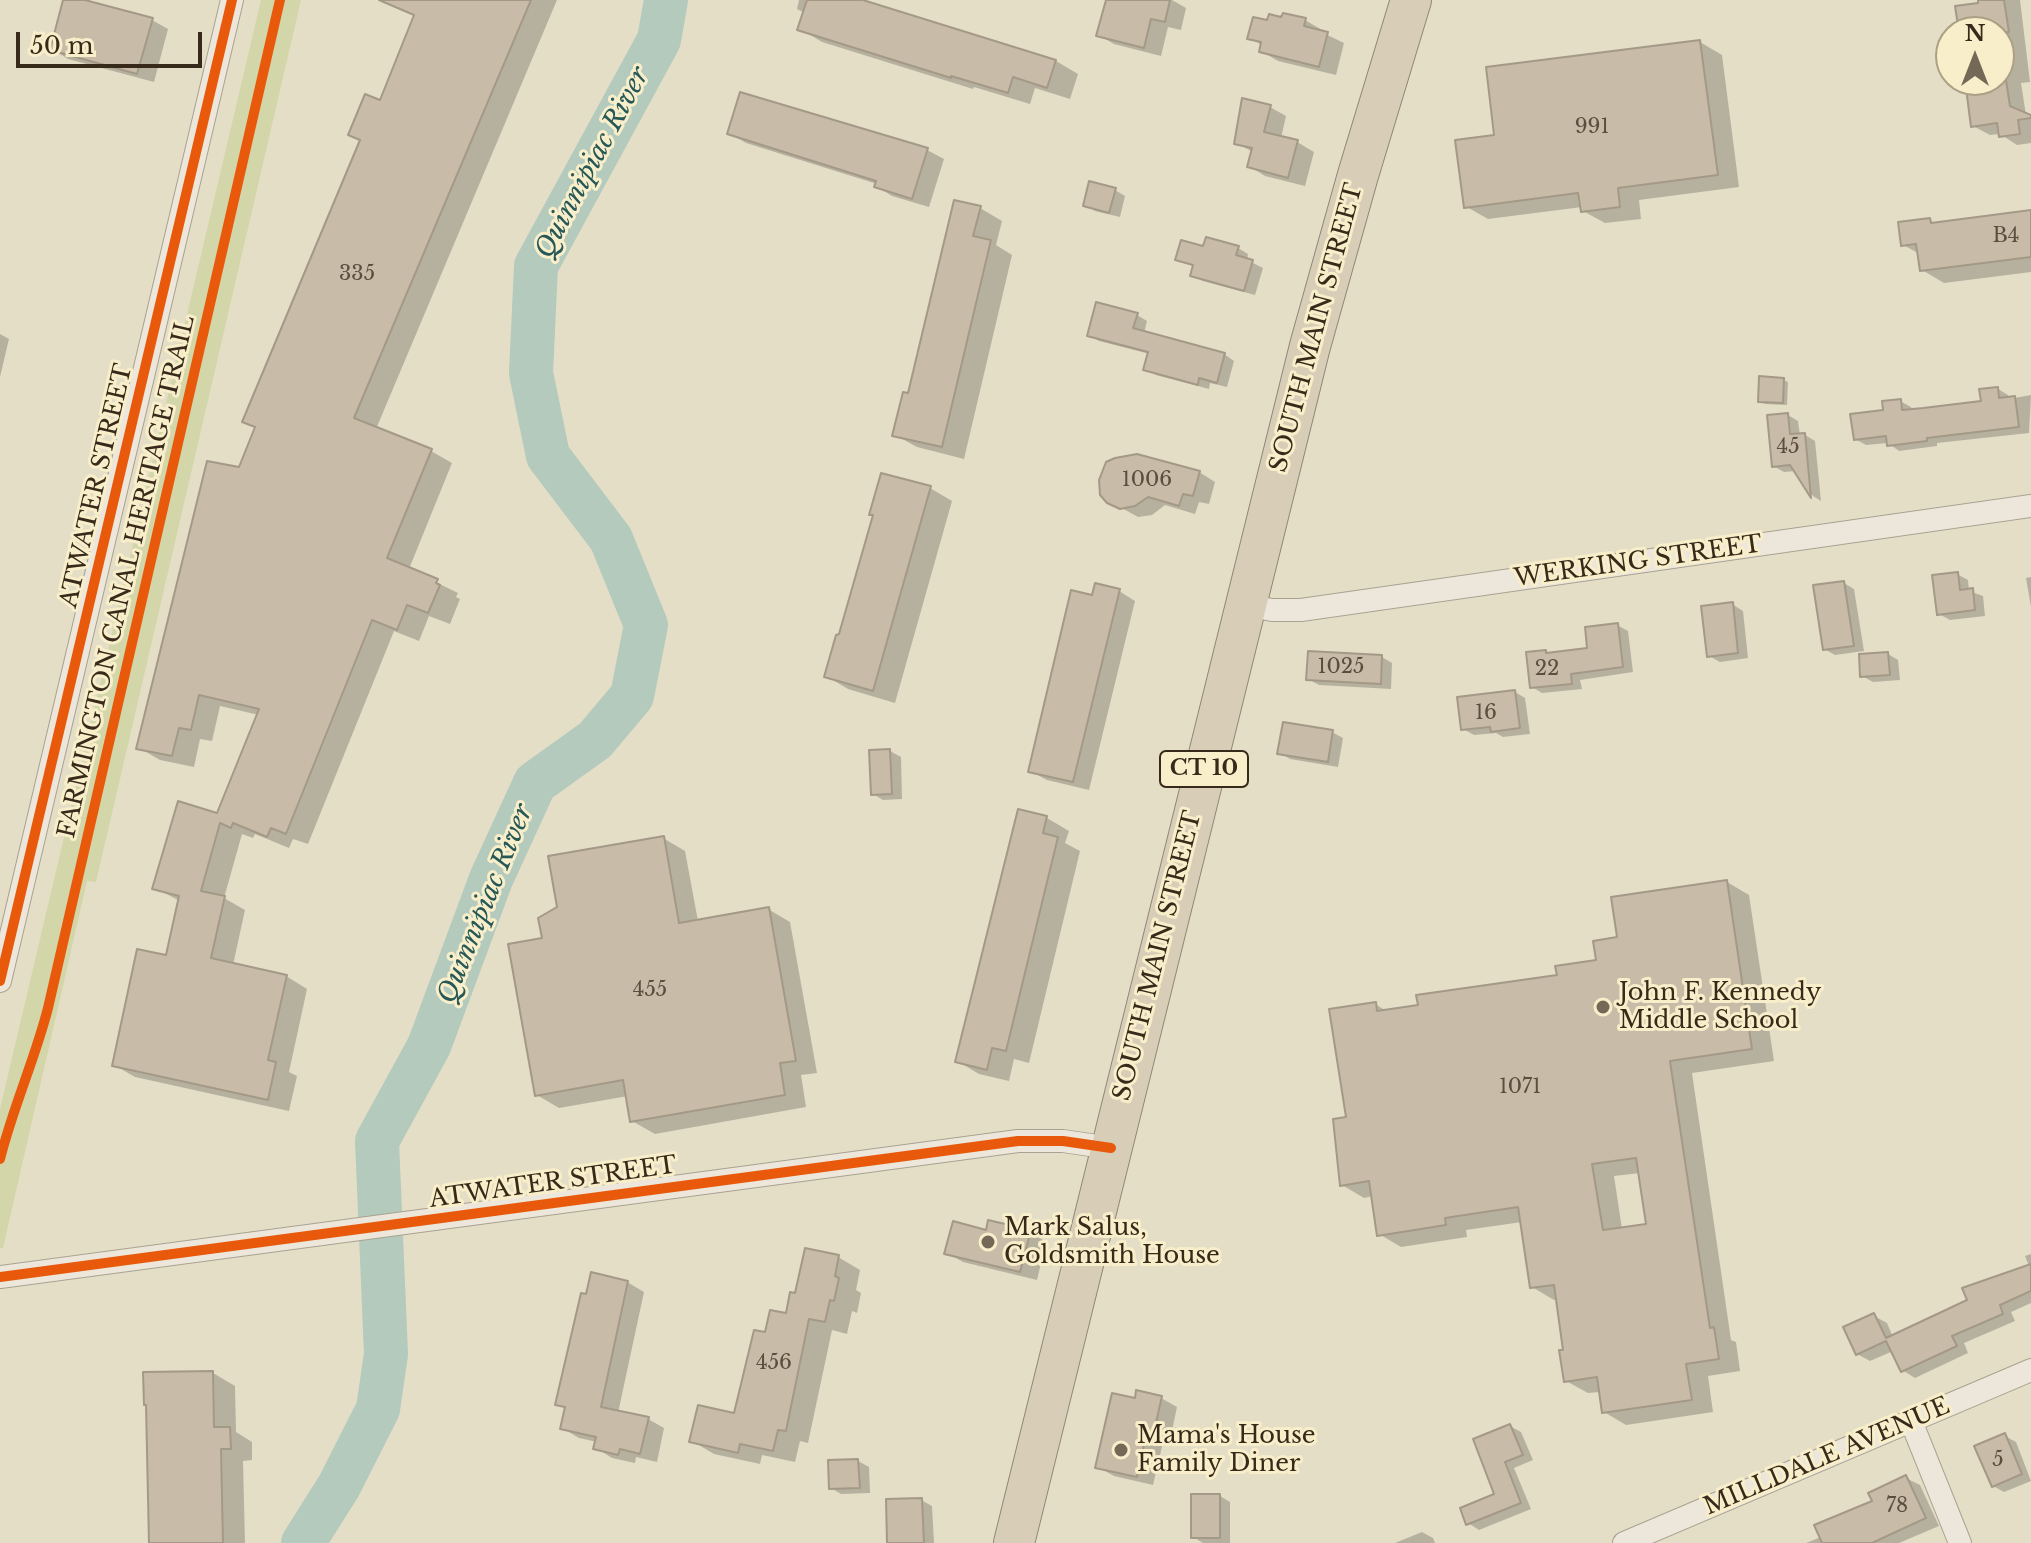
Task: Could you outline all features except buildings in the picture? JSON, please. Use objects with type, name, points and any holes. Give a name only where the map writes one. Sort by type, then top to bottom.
[{"type":"highway","name":"SOUTH MAIN STREET","points":[[1014,1543],[1310,346],[1411,0]]},
{"type":"street","name":"ATWATER STREET","points":[[0,981],[232,0]]},
{"type":"street","name":"WERKING STREET","points":[[1245,605],[1272,610],[1301,610],[2031,506]]},
{"type":"street","name":"ATWATER STREET","points":[[0,1277],[1018,1141],[1063,1141],[1111,1148]]},
{"type":"street","name":"MILLDALE AVENUE","points":[[1626,1542],[2031,1370]]},
{"type":"street","points":[[1911,1421],[1960,1543]]},
{"type":"green space","points":[[261,0],[301,0],[96,882],[87,881],[3,1248],[0,1248],[0,1109]]},
{"type":"waterway","name":"Quinnipiac River","points":[[303,1543],[339,1486],[378,1409],[386,1354],[377,1141],[429,1046],[491,879],[535,783],[595,740],[632,696],[646,625],[611,539],[548,456],[531,373],[536,266],[659,40],[666,0]]},
{"type":"cycle path","name":"FARMINGTON CANAL HERITAGE TRAIL","points":[[0,981],[232,0]]},
{"type":"cycle path","name":"FARMINGTON CANAL HERITAGE TRAIL","points":[[0,1159],[48,1008],[280,0]]},
{"type":"cycle path","points":[[0,1277],[1018,1141],[1063,1141],[1111,1148]]},
{"type":"place","name":"John F. Kennedy Middle School","points":[[1603,1007]]},
{"type":"place","name":"Mark Salus, Goldsmith House","points":[[988,1242]]},
{"type":"place","name":"Mama's House Family Diner","points":[[1121,1450]]}]
